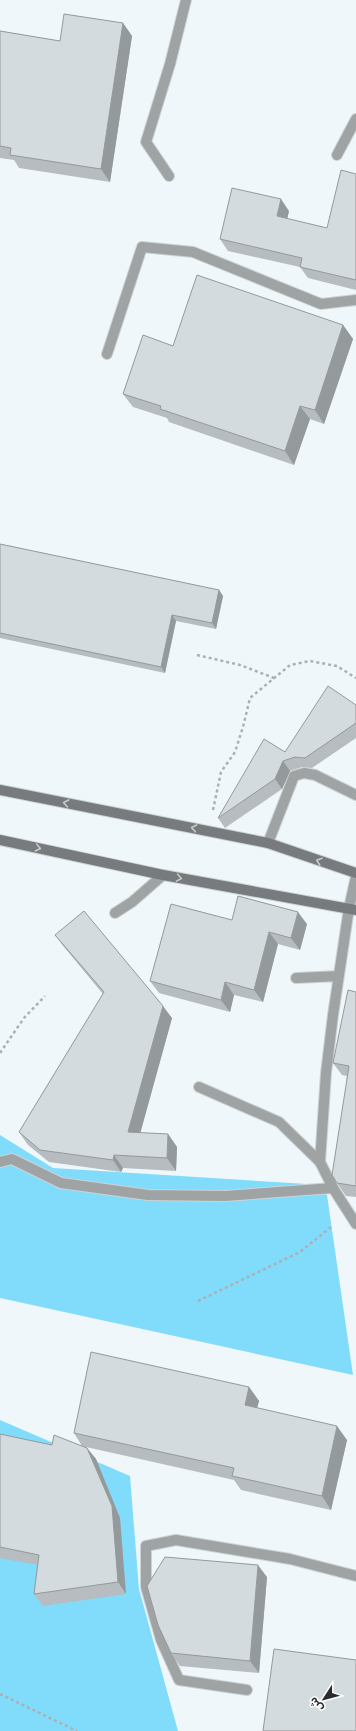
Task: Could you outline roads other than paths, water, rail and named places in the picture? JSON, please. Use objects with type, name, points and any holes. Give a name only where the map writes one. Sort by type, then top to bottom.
[{"type":"street","points":[[169,176],[146,142],[170,64],[186,0]]},
{"type":"street","points":[[337,154],[356,120]]},
{"type":"street","points":[[107,354],[142,247],[193,252],[321,304],[356,300]]},
{"type":"street","points":[[268,843],[294,776],[304,773],[315,775],[356,795]]},
{"type":"street","points":[[0,790],[209,830],[268,843],[356,873]]},
{"type":"street","points":[[0,840],[163,875],[353,909]]},
{"type":"street","points":[[115,913],[132,902],[163,875]]},
{"type":"street","points":[[320,1162],[326,1073],[339,976],[353,909],[356,876]]},
{"type":"street","points":[[296,978],[339,976]]},
{"type":"street","points":[[199,1087],[279,1122],[320,1162],[333,1188],[356,1224]]},
{"type":"street","points":[[0,1162],[12,1159],[61,1183],[148,1195],[225,1196],[333,1188]]},
{"type":"street","points":[[247,1690],[179,1680],[161,1640],[146,1586],[146,1546],[176,1540],[290,1559],[356,1576]]}]
